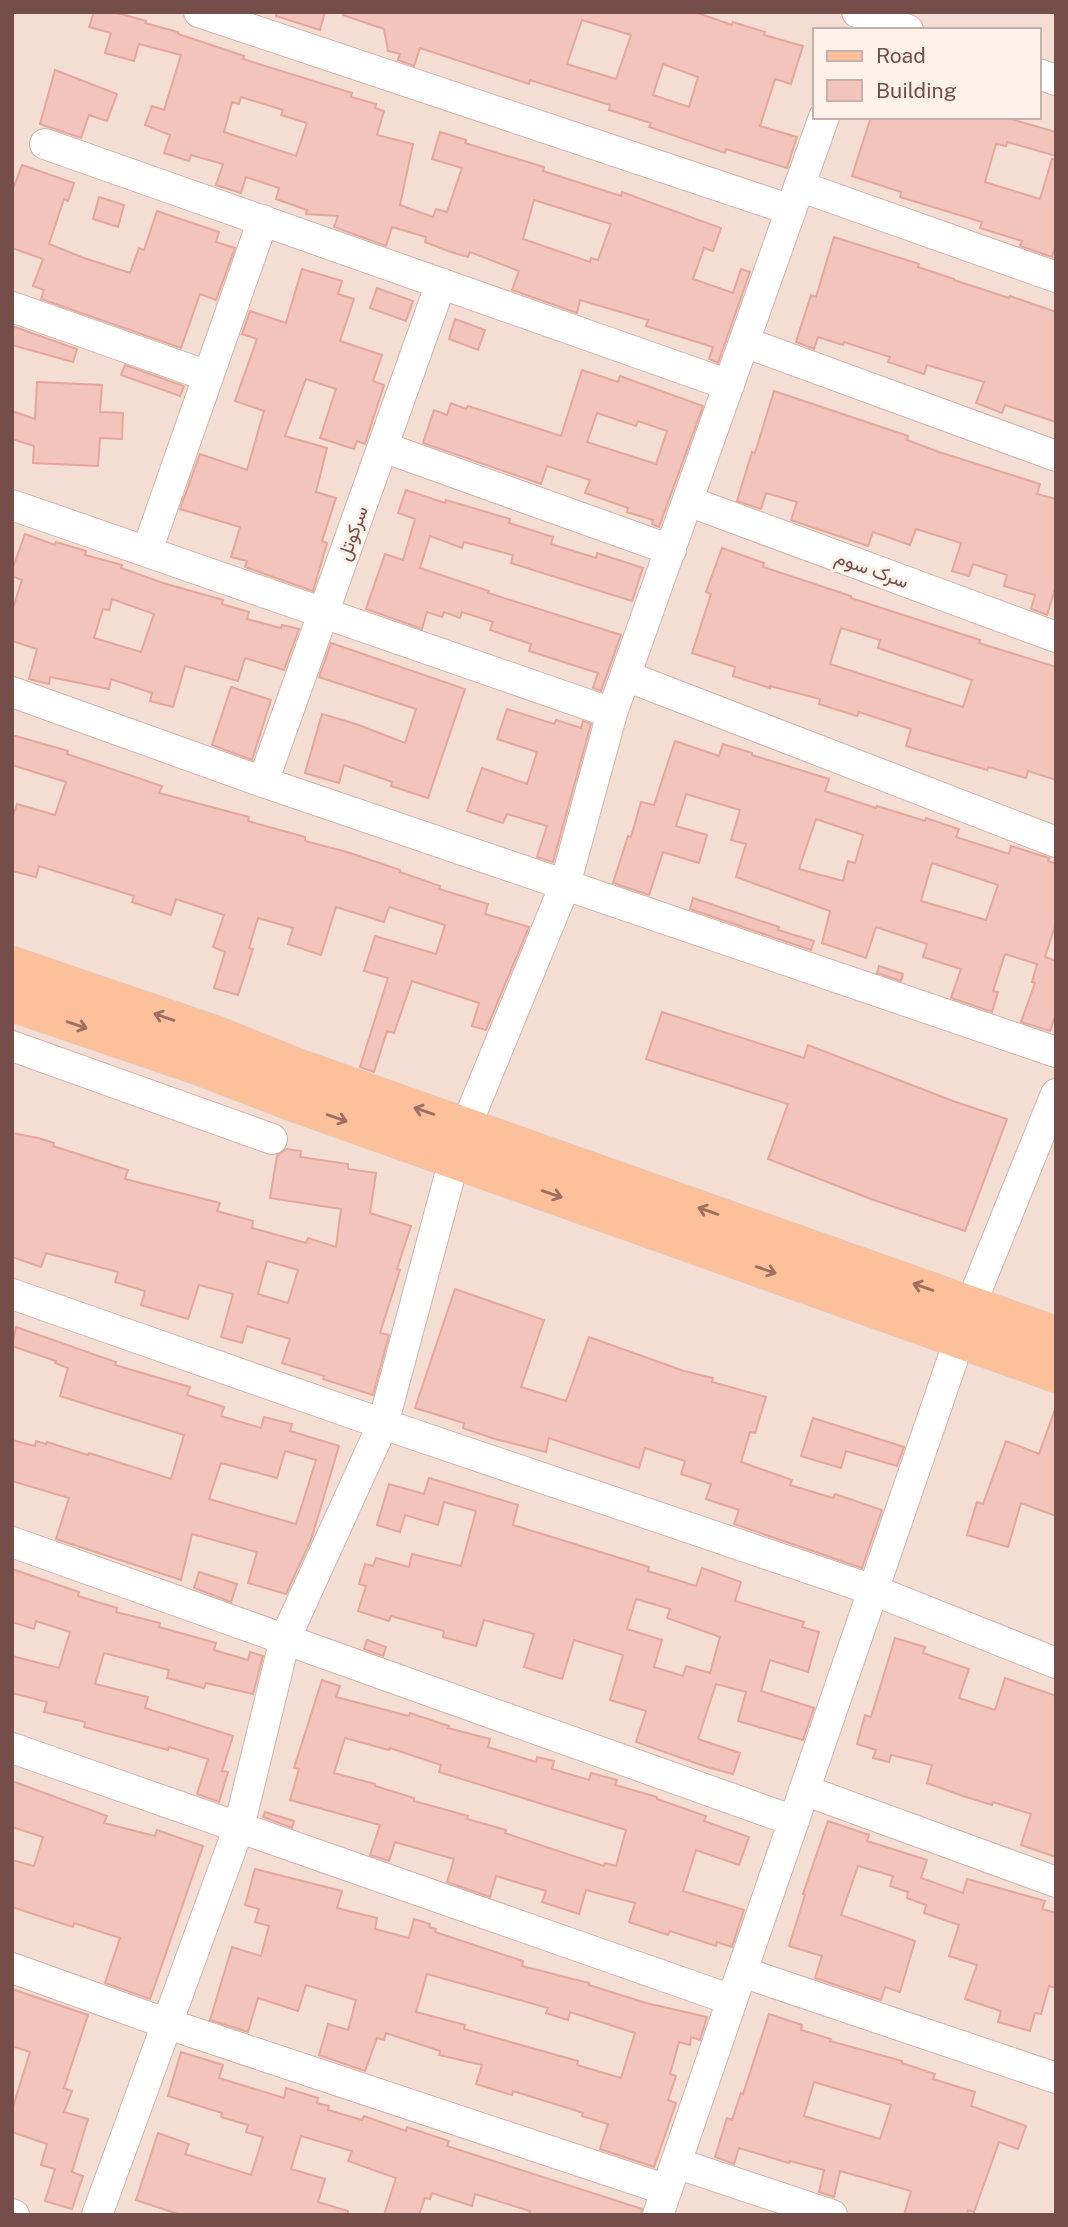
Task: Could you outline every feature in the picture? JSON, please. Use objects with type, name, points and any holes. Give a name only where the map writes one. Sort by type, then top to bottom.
[{"type":"main road","points":[[12,965],[215,1034],[295,1085],[454,1160],[1056,1374]]},
{"type":"main road","points":[[12,1003],[200,1067],[295,1085],[466,1126],[1056,1335]]},
{"type":"main road","points":[[200,1067],[212,1053],[215,1034]]},
{"type":"street","points":[[199,12],[1056,277]]},
{"type":"street","points":[[858,17],[900,28]]},
{"type":"street","points":[[466,1126],[565,886],[612,713],[823,119]]},
{"type":"street","points":[[45,144],[729,385]]},
{"type":"street","points":[[147,551],[263,220]]},
{"type":"street","name":"سرکوتل","points":[[263,782],[441,283]]},
{"type":"street","points":[[12,307],[208,376]]},
{"type":"street","points":[[744,342],[1056,456]]},
{"type":"street","points":[[383,447],[671,550]]},
{"type":"street","name":"سرک سوم","points":[[688,501],[1056,637]]},
{"type":"street","points":[[12,505],[612,713]]},
{"type":"street","points":[[626,676],[1056,842]]},
{"type":"street","points":[[12,692],[263,782],[1056,1052]]},
{"type":"street","points":[[12,1046],[272,1139]]},
{"type":"street","points":[[971,1304],[1056,1094]]},
{"type":"street","points":[[97,2215],[239,1826],[285,1639],[383,1424],[454,1160]]},
{"type":"street","points":[[12,1294],[383,1424],[873,1590],[1056,1663]]},
{"type":"street","points":[[667,2189],[960,1338]]},
{"type":"street","points":[[12,1542],[794,1821]]},
{"type":"street","points":[[12,1748],[732,2000]]},
{"type":"street","points":[[804,1790],[1056,1882]]},
{"type":"street","points":[[12,1968],[168,2024],[667,2189],[832,2215]]},
{"type":"street","points":[[742,1972],[1056,2078]]},
{"type":"shaded area","points":[[12,12],[1056,12],[1056,2215],[12,2215]]},
{"type":"building","points":[[94,12],[114,12],[244,56],[243,59],[352,93],[351,97],[376,104],[375,108],[384,111],[377,135],[413,144],[400,205],[433,217],[436,209],[447,212],[462,168],[432,159],[440,132],[466,140],[465,143],[544,167],[543,171],[621,196],[622,192],[721,228],[713,251],[704,248],[693,279],[733,293],[741,269],[750,272],[718,363],[709,359],[713,347],[646,326],[648,320],[580,300],[577,313],[512,290],[519,271],[470,252],[468,257],[448,251],[425,242],[426,237],[392,227],[386,246],[334,227],[338,216],[306,214],[307,210],[276,199],[279,188],[246,177],[241,193],[216,185],[223,164],[191,155],[189,161],[164,153],[170,135],[145,125],[152,106],[164,110],[181,55],[139,44],[134,61],[105,53],[111,33],[89,27]],"holes":[[[241,97],[283,110],[281,115],[307,123],[296,156],[224,132],[232,102],[239,104]],[[534,200],[611,224],[598,260],[591,258],[590,262],[523,239]]]},
{"type":"building","points":[[276,12],[325,12],[320,30],[276,16]]},
{"type":"building","points":[[343,12],[695,12],[732,25],[733,22],[765,32],[764,35],[803,46],[791,84],[775,79],[760,126],[797,137],[787,168],[726,149],[725,153],[649,127],[651,123],[609,110],[610,105],[530,80],[529,84],[420,48],[414,66],[398,60],[400,54],[388,51],[384,29],[343,15]],"holes":[[[582,20],[631,35],[616,79],[567,64]],[[663,64],[698,77],[689,107],[653,95]]]},
{"type":"building","points":[[55,70],[117,94],[107,121],[89,115],[81,138],[40,124]]},
{"type":"building","points":[[870,119],[1011,119],[1056,132],[1056,156],[1007,142],[1006,146],[996,144],[985,182],[1040,199],[1052,159],[1056,160],[1056,244],[1052,257],[1020,246],[1022,241],[980,228],[982,222],[900,197],[901,192],[852,176]]},
{"type":"building","points":[[22,165],[74,183],[68,201],[64,199],[49,244],[84,258],[130,273],[139,248],[144,250],[157,211],[219,232],[216,242],[235,248],[216,300],[200,294],[181,348],[41,299],[44,290],[33,286],[43,259],[12,248],[12,192]]},
{"type":"building","points":[[99,197],[124,205],[118,227],[93,219]]},
{"type":"building","points":[[834,237],[919,264],[918,267],[954,280],[1056,312],[1056,422],[1005,405],[1002,413],[976,403],[984,382],[927,365],[924,374],[888,362],[890,357],[844,342],[843,345],[818,337],[814,349],[796,342],[811,295],[816,297]]},
{"type":"building","points":[[302,269],[342,281],[338,294],[354,299],[340,341],[382,355],[373,381],[384,385],[365,444],[357,441],[354,449],[320,438],[336,389],[306,379],[285,436],[327,448],[316,492],[336,498],[322,541],[327,543],[313,591],[245,567],[247,561],[231,557],[240,527],[180,509],[200,454],[247,470],[264,411],[235,401],[257,339],[242,334],[250,311],[286,323]]},
{"type":"building","points":[[377,288],[413,301],[406,321],[370,308]]},
{"type":"building","points":[[455,319],[485,330],[478,350],[449,339]]},
{"type":"building","points":[[12,326],[77,349],[73,362],[12,345]]},
{"type":"building","points":[[125,365],[184,386],[180,396],[121,375]]},
{"type":"building","points":[[582,370],[618,382],[620,376],[703,406],[659,527],[652,524],[653,520],[627,512],[628,508],[585,493],[590,480],[547,466],[541,484],[423,443],[434,410],[447,415],[451,403],[561,436]],"holes":[[[597,413],[636,426],[638,421],[667,431],[656,464],[587,442]]]},
{"type":"building","points":[[37,382],[102,385],[100,412],[123,413],[122,439],[100,438],[98,466],[33,463],[34,446],[12,439],[12,411],[35,419]]},
{"type":"building","points":[[774,391],[908,436],[907,440],[939,452],[1040,484],[1037,494],[1056,499],[1056,586],[1047,615],[1031,609],[1035,595],[1004,586],[1007,575],[973,564],[969,576],[952,571],[961,543],[916,529],[910,545],[873,532],[868,546],[791,520],[797,502],[766,493],[761,509],[737,501]]},
{"type":"building","points":[[406,490],[510,519],[509,523],[553,537],[551,544],[596,558],[597,553],[643,568],[632,601],[511,563],[513,555],[464,542],[462,548],[430,536],[420,568],[489,591],[488,593],[621,635],[601,691],[593,688],[598,673],[529,651],[531,644],[490,630],[493,622],[462,612],[460,618],[444,612],[442,617],[427,612],[422,629],[366,609],[385,554],[403,560],[415,519],[398,513]]},
{"type":"building","points":[[25,534],[55,545],[56,542],[86,551],[85,555],[122,565],[121,568],[223,600],[222,604],[249,612],[247,619],[281,628],[282,625],[299,629],[284,670],[245,658],[238,681],[185,666],[173,707],[150,701],[152,693],[111,679],[109,689],[50,677],[49,684],[29,679],[37,649],[12,641],[12,611],[22,580],[12,576]],"holes":[[[112,599],[154,614],[141,652],[94,638],[103,609],[109,610]]]},
{"type":"building","points":[[722,548],[764,563],[763,567],[980,640],[979,643],[1056,667],[1056,780],[1028,771],[1026,778],[988,767],[987,770],[906,746],[911,729],[859,712],[857,716],[819,704],[820,699],[770,688],[733,676],[735,667],[692,653],[711,594],[706,592]],"holes":[[[841,628],[880,640],[878,648],[972,680],[963,707],[830,664]]]},
{"type":"building","points":[[331,643],[465,689],[428,798],[391,786],[392,782],[344,765],[339,783],[305,773],[322,714],[405,743],[416,709],[319,677]]},
{"type":"building","points":[[231,687],[271,700],[252,760],[212,745]]},
{"type":"building","points":[[507,709],[554,724],[556,720],[581,728],[583,721],[591,724],[553,862],[537,857],[547,826],[507,814],[503,823],[467,811],[482,768],[527,784],[537,752],[497,739]]},
{"type":"building","points":[[12,735],[68,751],[67,754],[162,786],[159,793],[249,817],[248,821],[305,837],[305,841],[400,870],[440,886],[439,889],[488,904],[485,914],[529,927],[486,1030],[472,1026],[479,1003],[412,981],[394,1033],[387,1031],[374,1072],[360,1067],[388,978],[364,971],[375,936],[436,954],[445,925],[389,907],[384,922],[336,907],[321,955],[288,944],[293,928],[258,918],[249,948],[253,949],[238,995],[214,988],[225,952],[213,947],[224,915],[176,899],[171,915],[132,902],[134,896],[39,866],[36,877],[12,871],[12,819],[17,804],[55,815],[66,782],[12,765]]},
{"type":"building","points":[[675,741],[719,756],[723,744],[829,779],[825,791],[876,808],[877,806],[925,821],[926,818],[959,829],[956,837],[1009,854],[1011,846],[1049,858],[1048,861],[1056,864],[1056,923],[1045,957],[1056,961],[1056,1013],[1050,1031],[1021,1022],[1035,983],[1032,982],[1037,964],[1005,954],[993,991],[998,992],[992,1012],[951,998],[961,969],[923,957],[927,944],[876,927],[866,958],[822,943],[830,911],[736,877],[746,844],[731,840],[740,810],[686,794],[676,826],[707,835],[699,863],[663,852],[649,895],[613,883],[641,802],[654,805]],"holes":[[[816,819],[863,835],[855,863],[848,861],[843,881],[799,869]],[[932,863],[998,885],[986,920],[921,901]]]},
{"type":"building","points":[[693,898],[814,941],[811,950],[690,909]]},
{"type":"building","points":[[879,966],[903,974],[901,981],[877,973]]},
{"type":"building","points":[[662,1012],[804,1058],[808,1045],[1007,1119],[965,1231],[871,1199],[768,1159],[788,1104],[646,1059]]},
{"type":"building","points":[[12,1133],[54,1143],[53,1146],[128,1170],[125,1179],[220,1203],[217,1211],[253,1221],[252,1228],[306,1243],[308,1238],[336,1247],[341,1209],[270,1198],[277,1156],[286,1149],[301,1151],[300,1157],[348,1164],[348,1169],[376,1173],[370,1213],[411,1226],[380,1333],[389,1335],[373,1395],[282,1363],[290,1339],[247,1326],[242,1343],[221,1337],[233,1294],[199,1285],[188,1319],[141,1305],[145,1291],[115,1282],[118,1272],[46,1253],[41,1267],[12,1257]],"holes":[[[267,1261],[298,1270],[288,1303],[258,1294]]]},
{"type":"building","points":[[455,1289],[544,1320],[521,1387],[566,1401],[589,1337],[684,1371],[713,1378],[712,1382],[766,1397],[755,1433],[750,1432],[741,1462],[792,1480],[790,1485],[833,1498],[835,1494],[882,1510],[862,1568],[734,1524],[739,1510],[706,1499],[711,1484],[681,1474],[685,1461],[645,1448],[639,1468],[549,1438],[546,1452],[495,1439],[463,1428],[464,1423],[415,1408]]},
{"type":"building","points":[[16,1327],[116,1362],[115,1365],[190,1387],[187,1395],[224,1407],[221,1416],[261,1428],[264,1417],[292,1424],[290,1431],[339,1446],[311,1540],[286,1594],[248,1583],[257,1552],[192,1534],[181,1580],[56,1539],[69,1498],[12,1481],[12,1440],[35,1446],[36,1441],[47,1442],[171,1479],[184,1435],[60,1396],[68,1368],[55,1363],[56,1361],[12,1346]],"holes":[[[285,1451],[316,1460],[296,1524],[209,1499],[221,1463],[277,1478]]]},
{"type":"building","points":[[1054,1412],[1056,1516],[1021,1503],[1008,1547],[967,1535],[977,1502],[983,1504],[1006,1441],[1039,1454]]},
{"type":"building","points":[[813,1418],[904,1447],[897,1466],[846,1451],[841,1468],[801,1456]]},
{"type":"building","points":[[429,1478],[518,1505],[513,1525],[649,1567],[648,1571],[696,1586],[702,1568],[741,1582],[735,1601],[804,1622],[802,1627],[819,1632],[808,1672],[770,1660],[761,1691],[814,1708],[803,1740],[738,1721],[746,1692],[716,1684],[698,1739],[740,1753],[733,1774],[707,1767],[636,1742],[646,1711],[610,1700],[623,1655],[574,1640],[562,1679],[524,1667],[534,1634],[484,1620],[476,1646],[443,1637],[444,1631],[391,1616],[389,1621],[358,1611],[366,1586],[359,1584],[365,1564],[373,1566],[376,1558],[409,1567],[412,1554],[461,1566],[476,1511],[444,1502],[438,1525],[405,1515],[400,1532],[377,1525],[389,1484],[424,1494]],"holes":[[[636,1599],[670,1609],[667,1618],[720,1637],[710,1673],[686,1666],[683,1676],[654,1667],[662,1640],[627,1629]]]},
{"type":"building","points":[[12,1569],[79,1592],[78,1596],[117,1608],[116,1612],[160,1623],[159,1627],[216,1643],[214,1650],[248,1660],[250,1652],[263,1656],[253,1694],[206,1683],[204,1688],[167,1678],[169,1670],[104,1653],[95,1684],[148,1697],[145,1708],[233,1736],[222,1771],[228,1772],[219,1802],[197,1794],[208,1759],[84,1727],[85,1722],[44,1712],[47,1702],[12,1693],[12,1656],[59,1668],[70,1632],[36,1621],[34,1629],[12,1622]]},
{"type":"building","points":[[199,1572],[237,1584],[231,1602],[194,1588]]},
{"type":"building","points":[[895,1638],[925,1647],[923,1653],[969,1669],[959,1698],[995,1710],[1005,1678],[1056,1696],[1056,1857],[1021,1845],[1031,1814],[993,1802],[992,1805],[927,1783],[932,1765],[891,1755],[889,1762],[873,1758],[876,1750],[857,1744],[865,1715],[871,1717]]},
{"type":"building","points":[[367,1640],[386,1647],[383,1656],[364,1649]]},
{"type":"building","points":[[322,1680],[340,1686],[336,1697],[409,1716],[410,1713],[449,1726],[448,1728],[490,1739],[488,1747],[536,1762],[537,1757],[554,1761],[552,1769],[589,1780],[591,1773],[617,1780],[615,1785],[657,1797],[706,1816],[704,1821],[749,1837],[739,1865],[696,1850],[683,1891],[744,1910],[732,1947],[717,1942],[716,1946],[670,1931],[668,1935],[629,1922],[635,1903],[586,1890],[579,1914],[542,1902],[546,1891],[496,1876],[490,1897],[447,1882],[454,1859],[395,1842],[389,1861],[370,1855],[380,1825],[290,1800],[299,1769],[294,1768]],"holes":[[[345,1738],[389,1750],[390,1748],[441,1765],[439,1772],[626,1830],[616,1866],[605,1863],[604,1866],[549,1848],[505,1833],[506,1830],[467,1819],[468,1816],[414,1801],[414,1798],[375,1784],[334,1773]]]},
{"type":"building","points":[[12,1781],[107,1816],[104,1823],[155,1836],[157,1830],[203,1846],[150,1999],[105,1983],[120,1938],[74,1923],[73,1927],[12,1907],[12,1860],[34,1866],[43,1837],[12,1827]]},
{"type":"building","points":[[265,1812],[294,1821],[292,1828],[263,1817]]},
{"type":"building","points":[[828,1821],[869,1835],[867,1841],[927,1860],[921,1878],[963,1893],[967,1879],[1045,1901],[1042,1909],[1056,1913],[1056,1988],[1049,1986],[1041,2014],[1035,2013],[1030,2031],[998,2022],[1001,2011],[965,1999],[977,1965],[949,1956],[959,1925],[924,1913],[926,1905],[907,1898],[908,1892],[890,1886],[893,1876],[858,1866],[841,1915],[915,1941],[900,1992],[885,1987],[881,2000],[815,1978],[822,1956],[789,1946],[805,1895],[803,1894]]},
{"type":"building","points":[[255,1869],[342,1891],[337,1908],[377,1918],[375,1929],[409,1938],[414,1919],[430,1924],[429,1927],[436,1929],[435,1932],[523,1961],[522,1966],[589,1983],[646,2003],[707,2017],[700,2040],[691,2037],[690,2045],[679,2042],[670,2074],[676,2076],[668,2100],[676,2103],[654,2167],[600,2149],[608,2124],[582,2116],[583,2113],[513,2091],[512,2095],[476,2084],[482,2065],[439,2055],[440,2051],[386,2033],[384,2040],[377,2038],[365,2071],[319,2055],[328,2024],[348,2030],[356,2000],[306,1985],[298,2011],[258,1998],[248,2032],[210,2020],[232,1947],[261,1956],[269,1926],[255,1922],[259,1909],[245,1905]],"holes":[[[427,1974],[548,2008],[546,2013],[568,2020],[570,2012],[635,2033],[621,2078],[577,2065],[578,2061],[464,2029],[465,2025],[416,2012]]]},
{"type":"building","points":[[12,1989],[88,2015],[64,2088],[72,2091],[64,2112],[88,2119],[72,2172],[83,2176],[72,2209],[45,2201],[55,2169],[41,2165],[47,2144],[12,2132],[12,2110],[30,2052],[12,2046]]},
{"type":"building","points":[[769,2014],[802,2025],[801,2030],[831,2039],[830,2041],[902,2061],[935,2074],[933,2079],[975,2092],[971,2106],[1026,2126],[1018,2149],[999,2142],[974,2212],[968,2210],[967,2215],[904,2215],[911,2191],[840,2171],[834,2197],[819,2192],[824,2170],[739,2148],[734,2164],[715,2157],[727,2118],[732,2120],[741,2093],[743,2094]],"holes":[[[814,2082],[891,2105],[880,2139],[804,2116]]]},
{"type":"building","points":[[181,2052],[223,2065],[219,2078],[284,2098],[286,2088],[318,2098],[317,2103],[329,2106],[328,2110],[362,2120],[364,2116],[406,2131],[407,2127],[449,2141],[447,2146],[642,2209],[641,2215],[528,2215],[530,2211],[475,2194],[472,2206],[432,2193],[430,2199],[425,2198],[419,2215],[384,2215],[396,2178],[348,2161],[352,2151],[301,2136],[291,2169],[325,2179],[318,2202],[348,2211],[348,2215],[181,2215],[136,2200],[158,2133],[189,2144],[185,2154],[251,2175],[263,2137],[246,2132],[248,2125],[221,2117],[222,2113],[168,2096]]}]
